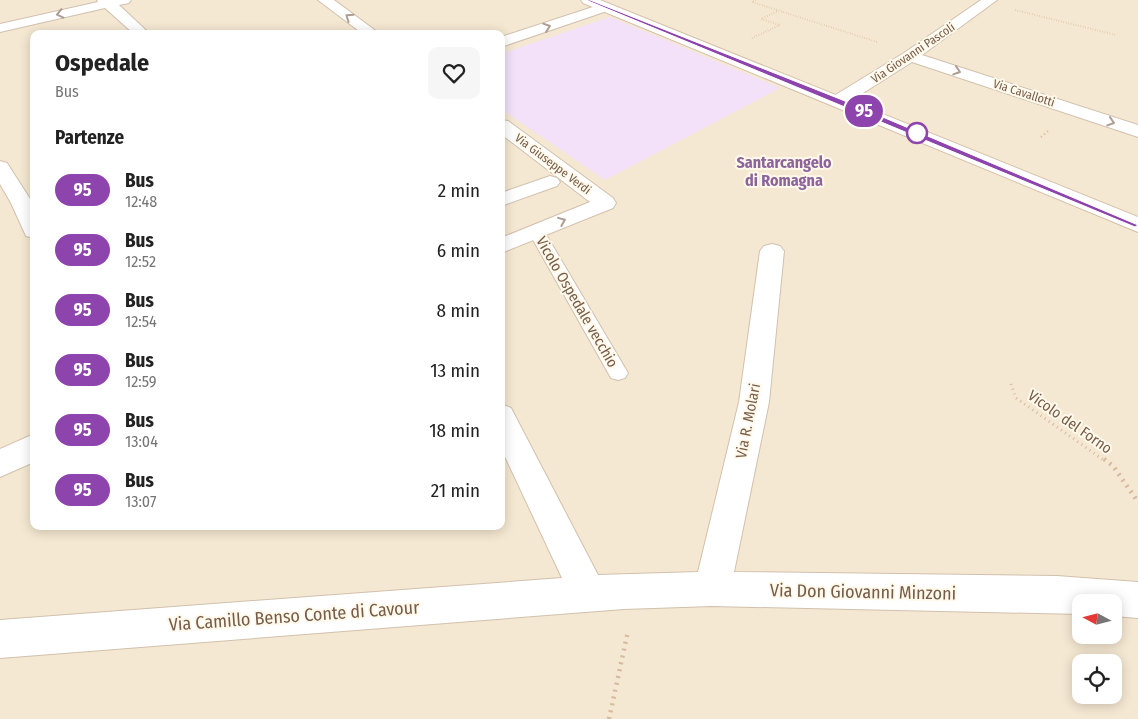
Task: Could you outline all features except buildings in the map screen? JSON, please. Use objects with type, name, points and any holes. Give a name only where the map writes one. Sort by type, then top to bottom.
[{"type":"street","points":[[0,28],[106,2],[124,0]]},
{"type":"street","points":[[325,0],[367,30]]},
{"type":"street","points":[[588,0],[1138,225]]},
{"type":"street","points":[[106,2],[138,30]]},
{"type":"street","name":"Via Giovanni Pascoli","points":[[838,101],[912,55],[988,2]]},
{"type":"street","points":[[505,41],[605,7]]},
{"type":"street","name":"Via Cavallotti","points":[[912,55],[1138,131]]},
{"type":"street","name":"Via Giuseppe Verdi","points":[[505,128],[605,203],[536,231]]},
{"type":"street","points":[[0,167],[28,201]]},
{"type":"street","points":[[505,199],[550,182]]},
{"type":"street","points":[[505,244],[536,231]]},
{"type":"street","name":"Via R. Molari","points":[[712,589],[754,402],[772,251]]},
{"type":"street","points":[[505,424],[588,594]]},
{"type":"street","points":[[0,464],[30,449]]},
{"type":"street","name":"Via Don Giovanni Minzoni","points":[[588,594],[712,589],[1057,594],[1138,600]]},
{"type":"street","name":"Via Camillo Benso Conte di Cavour","points":[[0,639],[588,594]]},
{"type":"lane","name":"Vicolo Ospedale vecchio","points":[[536,231],[618,373]]},
{"type":"path","points":[[756,0],[752,2],[912,55]]},
{"type":"path","points":[[988,2],[1116,35]]},
{"type":"path","points":[[719,53],[780,25],[761,18],[779,11]]},
{"type":"path","name":"Vicolo del Forno","points":[[1011,384],[1016,398],[1113,466],[1138,502]]},
{"type":"path","points":[[609,719],[636,591]]},
{"type":"shaded area","points":[[0,0],[1138,0],[1138,719],[0,719]]},
{"type":"shaded area","points":[[610,17],[780,88],[605,180],[505,112],[505,53]]},
{"type":"bus line","name":"95","points":[[588,0],[1138,225]]},
{"type":"district","name":"Santarcangelo di Romagna","points":[[784,171]]}]
